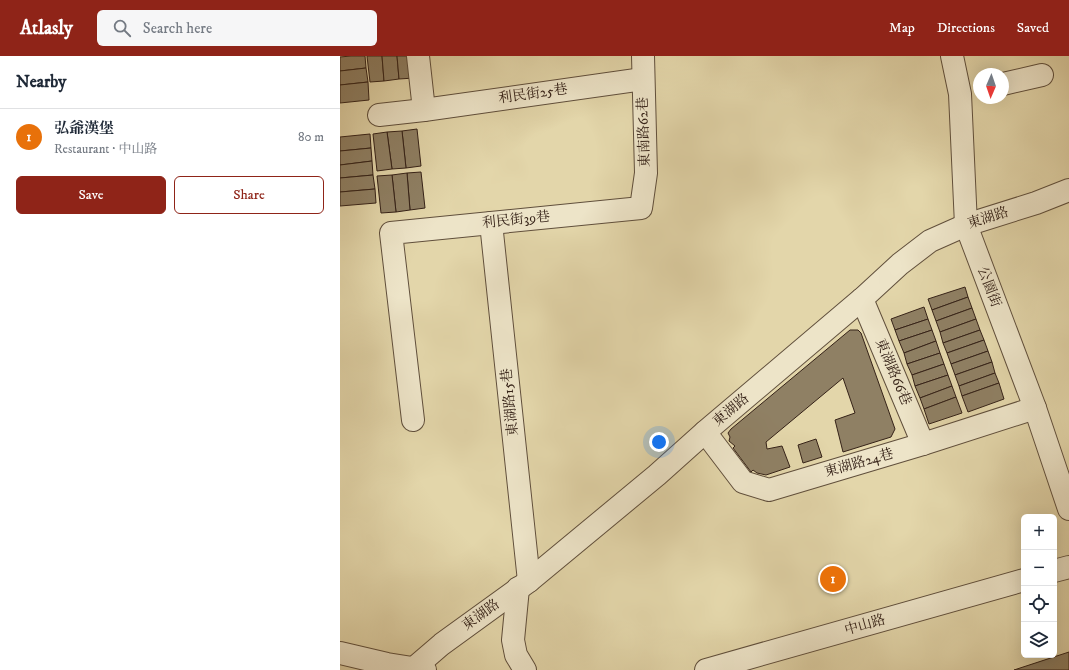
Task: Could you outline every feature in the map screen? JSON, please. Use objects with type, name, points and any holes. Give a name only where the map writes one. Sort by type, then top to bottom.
[{"type":"street","points":[[418,56],[424,110]]},
{"type":"street","name":"東南路62巷","points":[[641,208],[646,173],[642,79],[643,56]]},
{"type":"street","name":"公園街","points":[[952,56],[970,92],[966,225],[1035,408],[1069,509]]},
{"type":"street","points":[[1009,83],[1042,75]]},
{"type":"street","name":"利民街25巷","points":[[379,114],[424,110],[642,79]]},
{"type":"street","name":"東湖路","points":[[419,669],[442,644],[523,585],[657,475],[704,432],[862,299],[900,264],[930,241],[966,225],[1036,203],[1069,190]]},
{"type":"street","name":"利民街39巷","points":[[413,420],[391,232],[641,208]]},
{"type":"street","name":"東湖路15巷","points":[[491,223],[523,585],[513,627],[513,640],[516,655],[525,670]]},
{"type":"street","name":"東湖路66巷","points":[[862,299],[923,444]]},
{"type":"street","name":"東湖路24巷","points":[[704,432],[743,482],[769,490],[923,444],[1035,408]]},
{"type":"street","points":[[1057,570],[1069,567]]},
{"type":"street","name":"中山路","points":[[706,670],[1021,581]]},
{"type":"street","points":[[340,653],[386,667],[419,669]]},
{"type":"building","points":[[365,56],[366,68],[340,71],[340,57]]},
{"type":"building","points":[[367,56],[382,56],[384,81],[370,82]]},
{"type":"building","points":[[382,56],[397,56],[399,79],[384,81]]},
{"type":"building","points":[[397,56],[412,56],[414,78],[399,79]]},
{"type":"building","points":[[366,68],[368,82],[340,85],[340,71]]},
{"type":"building","points":[[368,82],[369,100],[340,103],[340,85]]},
{"type":"building","points":[[417,129],[421,166],[406,168],[402,131]]},
{"type":"building","points":[[402,131],[406,168],[392,169],[387,132]]},
{"type":"building","points":[[387,132],[392,169],[377,171],[373,134]]},
{"type":"building","points":[[370,134],[371,148],[340,151],[340,137]]},
{"type":"building","points":[[371,148],[372,161],[340,165],[340,151]]},
{"type":"building","points":[[372,161],[373,175],[340,178],[340,165]]},
{"type":"building","points":[[421,172],[425,208],[410,210],[407,173]]},
{"type":"building","points":[[407,173],[410,210],[396,212],[392,175]]},
{"type":"building","points":[[373,175],[375,189],[340,192],[340,178]]},
{"type":"building","points":[[392,175],[396,212],[381,213],[377,176]]},
{"type":"building","points":[[375,189],[376,203],[340,206],[340,192]]},
{"type":"building","points":[[965,287],[968,297],[932,310],[928,299]]},
{"type":"building","points":[[968,297],[972,308],[936,321],[932,310]]},
{"type":"building","points":[[924,307],[928,319],[895,330],[891,319]]},
{"type":"building","points":[[972,308],[976,319],[940,332],[936,321]]},
{"type":"building","points":[[928,319],[932,330],[899,341],[895,330]]},
{"type":"building","points":[[976,319],[980,330],[943,343],[940,332]]},
{"type":"building","points":[[850,330],[858,330],[861,333],[895,429],[891,437],[843,452],[835,420],[855,413],[843,378],[766,442],[767,449],[782,446],[790,467],[766,475],[757,473],[753,470],[751,472],[733,448],[735,446],[729,441],[730,437],[728,433]]},
{"type":"building","points":[[932,330],[936,341],[904,353],[899,341]]},
{"type":"building","points":[[980,330],[984,340],[947,353],[943,343]]},
{"type":"building","points":[[984,340],[988,351],[951,364],[947,353]]},
{"type":"building","points":[[936,341],[940,353],[907,364],[904,353]]},
{"type":"building","points":[[988,351],[992,362],[955,375],[951,364]]},
{"type":"building","points":[[940,353],[944,364],[912,375],[907,364]]},
{"type":"building","points":[[992,362],[995,373],[959,386],[955,375]]},
{"type":"building","points":[[944,364],[948,375],[915,386],[912,375]]},
{"type":"building","points":[[995,373],[999,383],[962,396],[959,386]]},
{"type":"building","points":[[948,375],[952,386],[920,398],[915,386]]},
{"type":"building","points":[[999,383],[1004,399],[968,412],[962,396]]},
{"type":"building","points":[[952,386],[956,397],[924,409],[920,398]]},
{"type":"building","points":[[956,397],[962,413],[929,424],[924,409]]},
{"type":"building","points":[[816,439],[822,457],[803,463],[798,445]]},
{"type":"building","points":[[1069,652],[1069,670],[1014,670],[1051,658],[1057,658],[1057,656]]},
{"type":"place","name":"弘爺漢堡","points":[[833,579]]}]
